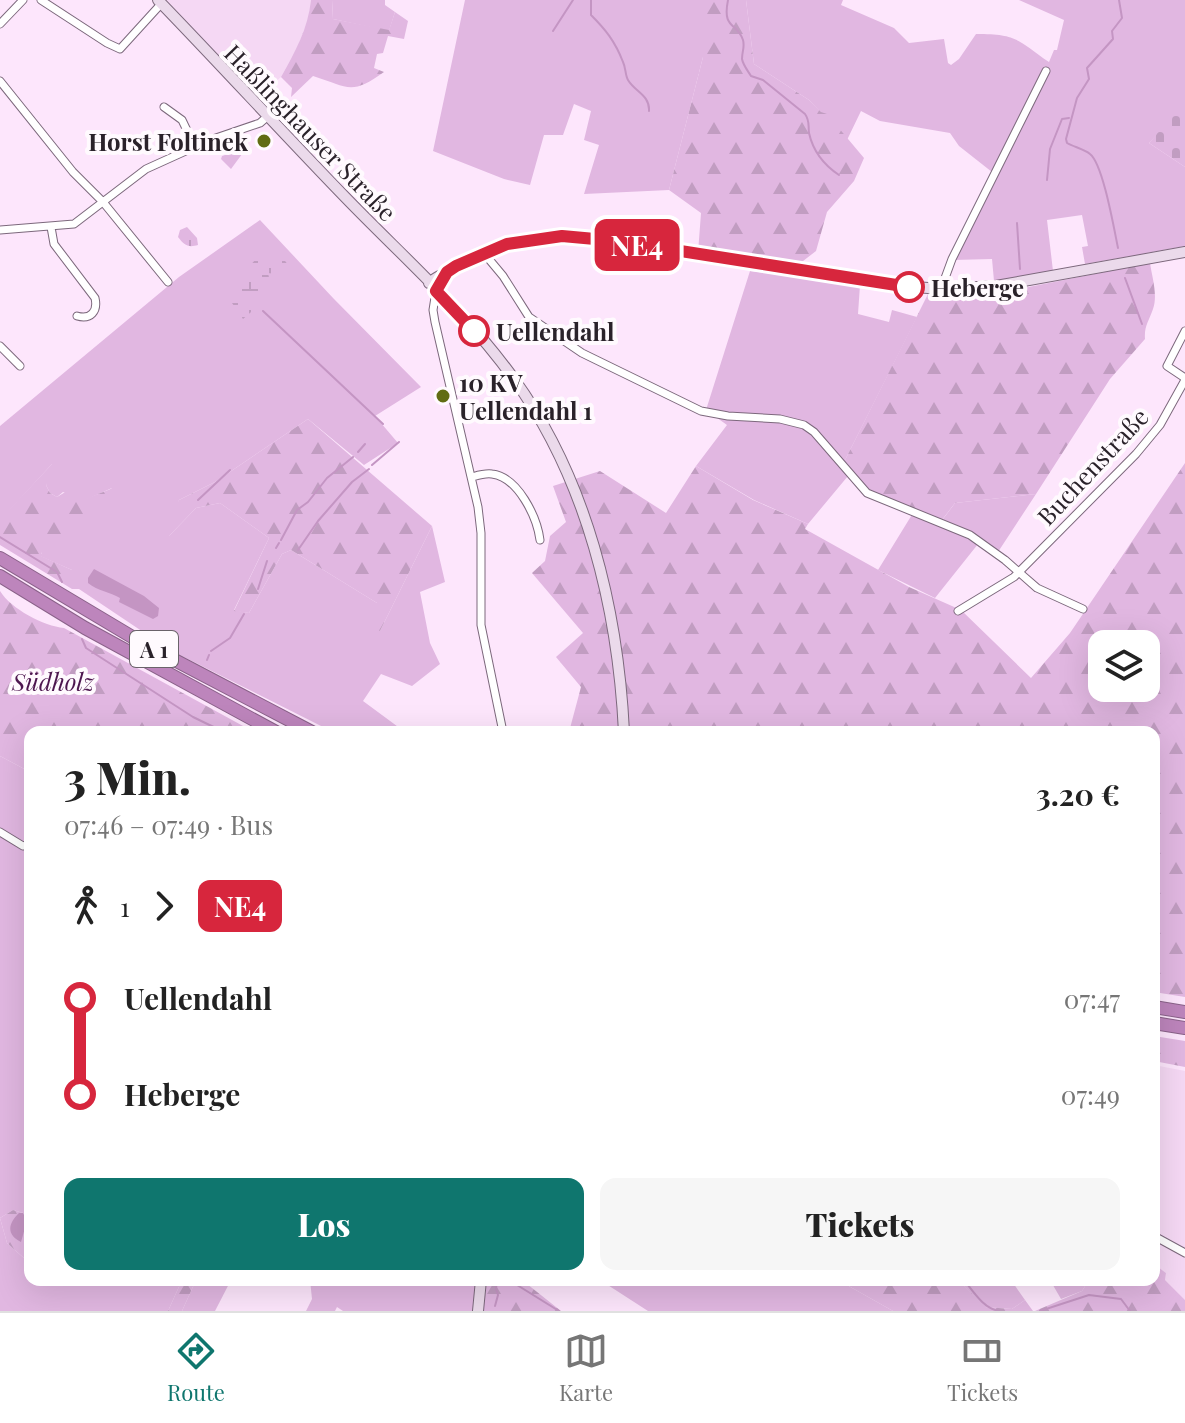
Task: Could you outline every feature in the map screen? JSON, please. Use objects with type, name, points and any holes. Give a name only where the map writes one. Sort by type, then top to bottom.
[{"type":"highway","name":"A 1","points":[[0,558],[144,644],[301,726]]},
{"type":"highway","name":"A 1","points":[[0,576],[85,628],[265,726]]},
{"type":"highway","points":[[1160,1008],[1185,1012]]},
{"type":"highway","points":[[1160,1024],[1185,1028]]},
{"type":"main road","name":"Haßlinghauser Straße","points":[[159,2],[496,355],[517,384],[553,446],[580,505],[596,555],[613,621],[623,726]]},
{"type":"main road","points":[[432,287],[447,272],[483,252],[526,240],[562,236],[617,241],[896,287],[941,289],[996,286],[1185,252]]},
{"type":"main road","points":[[478,1311],[480,1286]]},
{"type":"street","points":[[0,24],[23,0]]},
{"type":"street","points":[[41,0],[120,49],[159,2]]},
{"type":"street","points":[[941,289],[958,246],[1046,71]]},
{"type":"street","points":[[0,81],[168,282]]},
{"type":"street","points":[[164,107],[182,120],[195,147]]},
{"type":"street","points":[[1,227],[74,224],[141,172],[255,123],[266,114]]},
{"type":"street","points":[[51,227],[54,244],[95,298],[93,314],[77,316]]},
{"type":"street","points":[[483,252],[503,276],[529,317],[582,353],[701,411],[780,419],[804,425],[814,432],[867,493],[970,535],[1040,590],[1083,609]]},
{"type":"street","points":[[432,287],[435,322],[472,477],[481,533],[481,625],[502,726]]},
{"type":"street","points":[[1185,331],[1167,366],[1185,379]]},
{"type":"street","points":[[0,346],[20,366]]},
{"type":"street","name":"Buchenstraße","points":[[958,611],[1019,572],[1145,445],[1171,408],[1185,379]]},
{"type":"street","points":[[472,477],[490,473],[511,485],[534,513],[540,540]]},
{"type":"street","points":[[0,832],[24,846]]},
{"type":"street","points":[[1160,1239],[1185,1253]]},
{"type":"shaded area","points":[[166,0],[311,0],[309,17],[298,46],[281,77],[258,98]]},
{"type":"shaded area","points":[[94,569],[144,596],[159,608],[158,616],[153,619],[88,583]]},
{"type":"shaded area","points":[[1160,1066],[1185,1071],[1185,1300],[1165,1280],[1166,1273],[1160,1268]]},
{"type":"shaded area","points":[[19,1213],[23,1213],[21,1242],[11,1232],[13,1221]]},
{"type":"green space","points":[[311,0],[332,0],[333,19],[389,30],[395,12],[408,21],[404,39],[388,36],[383,53],[377,54],[374,68],[384,72],[356,87],[342,86],[313,76],[291,97],[292,88],[281,77],[304,31]]},
{"type":"green space","points":[[332,0],[385,0],[385,5],[395,12],[389,31],[333,19]]},
{"type":"green space","points":[[465,0],[703,0],[703,57],[669,190],[584,194],[599,145],[584,140],[591,111],[574,104],[563,135],[544,135],[530,185],[504,179],[433,151]]},
{"type":"green space","points":[[703,0],[746,0],[754,64],[827,114],[864,158],[854,181],[827,212],[816,251],[794,268],[698,253],[701,213],[669,190],[703,57]]},
{"type":"green space","points":[[746,0],[843,0],[841,5],[894,28],[909,43],[944,39],[951,65],[959,59],[976,34],[1009,37],[1049,62],[1054,50],[1057,50],[1064,20],[1019,0],[1185,0],[1185,105],[1149,143],[1185,167],[1185,246],[1147,253],[1150,263],[1131,267],[1131,256],[1085,264],[1082,247],[1088,246],[1082,215],[1047,220],[1053,271],[994,281],[992,259],[953,260],[992,172],[959,146],[950,133],[880,121],[861,111],[847,140],[809,100],[754,64]]},
{"type":"green space","points":[[1185,105],[1185,167],[1149,143]]},
{"type":"green space","points":[[239,140],[248,146],[231,169],[221,159],[234,152]]},
{"type":"green space","points":[[260,220],[421,387],[375,416],[398,443],[364,465],[308,419],[215,482],[179,500],[169,536],[196,508],[220,503],[269,538],[234,610],[249,613],[282,554],[291,550],[377,603],[380,631],[432,526],[445,582],[420,592],[430,643],[440,664],[412,686],[381,674],[363,701],[397,726],[321,726],[170,650],[79,589],[72,589],[72,570],[40,556],[112,488],[83,501],[63,492],[57,497],[50,493],[46,485],[52,464],[6,514],[0,513],[0,426],[179,277]]},
{"type":"green space","points":[[187,227],[197,238],[198,245],[186,245],[178,237],[180,230]]},
{"type":"green space","points":[[278,252],[289,266],[282,275],[268,273],[270,282],[259,305],[243,319],[232,303],[234,290],[242,288],[245,271],[256,259],[266,260],[270,254]]},
{"type":"green space","points":[[1150,263],[1155,298],[1145,339],[1110,379],[1036,494],[955,503],[942,520],[868,492],[843,464],[929,292],[988,295]]},
{"type":"green space","points":[[750,271],[860,285],[858,314],[889,322],[892,310],[917,317],[843,464],[848,476],[808,524],[754,500],[696,466],[727,425],[706,410]]},
{"type":"green space","points":[[308,419],[432,526],[380,631],[370,625],[377,603],[291,550],[282,554],[249,613],[234,611],[269,538],[220,503],[196,508],[169,536],[162,530],[179,500],[215,482]]},
{"type":"green space","points":[[1185,463],[1185,997],[1160,993],[1160,726],[571,726],[581,687],[556,657],[583,633],[532,573],[545,561],[550,536],[566,522],[553,486],[600,471],[666,513],[696,466],[753,500],[808,524],[805,529],[909,587],[961,610],[1031,678],[1070,633]]},
{"type":"green space","points":[[52,464],[57,469],[46,485],[50,493],[57,497],[67,491],[83,500],[113,488],[117,493],[104,511],[68,546],[41,553],[41,556],[72,570],[72,589],[0,545],[0,513],[6,513]]},
{"type":"green space","points":[[1036,494],[998,552],[982,539],[935,598],[878,570],[913,513],[940,523],[955,503]]},
{"type":"green space","name":"Südholz","points":[[0,591],[29,616],[64,628],[243,726],[24,726],[24,769],[0,756]]},
{"type":"green space","points":[[0,756],[24,769],[24,1213],[13,1210],[0,1218]]},
{"type":"green space","points":[[1160,1037],[1185,1041],[1185,1067],[1160,1062]]},
{"type":"green space","points":[[13,1210],[24,1213],[24,1258],[7,1243],[0,1218]]},
{"type":"green space","points":[[0,1218],[7,1243],[24,1258],[24,1286],[179,1286],[168,1311],[0,1311]]},
{"type":"green space","points":[[1160,1268],[1166,1273],[1165,1280],[1185,1300],[1185,1311],[1035,1311],[1082,1291],[1085,1286],[1160,1286]]},
{"type":"green space","points":[[179,1286],[193,1286],[182,1311],[168,1311]]},
{"type":"green space","points":[[193,1286],[228,1286],[215,1311],[182,1311]]},
{"type":"green space","points":[[311,1286],[475,1286],[473,1311],[343,1311],[337,1307],[335,1311],[306,1311],[312,1299]]},
{"type":"green space","points":[[486,1286],[530,1286],[561,1311],[483,1311]]},
{"type":"green space","points":[[609,1286],[849,1286],[893,1311],[648,1311]]},
{"type":"green space","points":[[849,1286],[964,1286],[985,1307],[1012,1309],[1025,1300],[1033,1311],[893,1311]]},
{"type":"green space","points":[[964,1286],[1015,1286],[1025,1300],[1012,1309],[984,1307]]},
{"type":"green space","points":[[1053,1286],[1085,1286],[1082,1291],[1061,1299]]},
{"type":"waterway","points":[[553,31],[573,0]]},
{"type":"waterway","points":[[591,0],[591,15],[613,42],[628,80],[645,97],[649,111]]},
{"type":"waterway","points":[[728,0],[727,16],[743,40],[742,59],[747,70],[805,114],[816,152],[839,175]]},
{"type":"waterway","points":[[1118,248],[1095,160],[1088,152],[1067,143],[1066,139],[1077,98],[1089,79],[1087,68],[1113,39],[1112,31],[1122,18],[1119,0]]},
{"type":"waterway","points":[[1047,180],[1050,149],[1062,119],[1069,118]]},
{"type":"waterway","points":[[1017,223],[1020,269]]},
{"type":"waterway","points":[[1125,278],[1142,324]]},
{"type":"waterway","points":[[263,311],[383,424]]},
{"type":"waterway","points":[[372,465],[399,442]]},
{"type":"waterway","points":[[358,452],[365,444]]},
{"type":"waterway","points":[[281,540],[297,510],[308,502],[327,478],[353,457]]},
{"type":"waterway","points":[[298,550],[352,482],[369,469]]},
{"type":"waterway","points":[[198,500],[230,470]]},
{"type":"waterway","points":[[0,537],[57,572],[62,582]]},
{"type":"waterway","points":[[276,548],[279,543]]},
{"type":"waterway","points":[[258,589],[267,561]]},
{"type":"waterway","points":[[211,651],[230,638],[244,614]]},
{"type":"waterway","points":[[82,639],[86,648],[212,726]]},
{"type":"waterway","points":[[207,660],[209,655]]},
{"type":"waterway","points":[[495,1306],[496,1286]]},
{"type":"waterway","points":[[519,1286],[559,1311]]},
{"type":"waterway","points":[[969,1286],[984,1303],[999,1311]]},
{"type":"waterway","points":[[1040,1311],[1089,1295],[1121,1299],[1130,1311]]},
{"type":"bus line","name":"NE4","points":[[474,331],[436,291],[447,272],[483,252],[542,237],[617,241],[909,287]]},
{"type":"place","name":"Horst Foltinek","points":[[264,141]]},
{"type":"place","name":"Heberge","points":[[909,287]]},
{"type":"place","name":"Uellendahl","points":[[474,331]]},
{"type":"place","name":"10 KV Uellendahl 1","points":[[443,396]]}]
